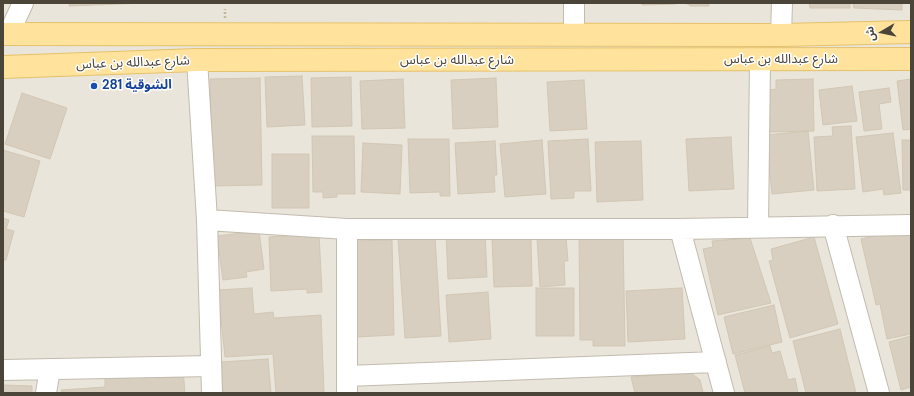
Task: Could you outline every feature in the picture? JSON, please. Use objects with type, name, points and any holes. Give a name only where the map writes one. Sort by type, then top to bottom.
[{"type":"main road","name":"شارع عبدالله بن عباس","points":[[6,34],[781,35],[911,32]]},
{"type":"main road","name":"شارع عبدالله بن عباس","points":[[4,70],[197,60],[760,61],[911,59]]},
{"type":"street","points":[[6,34],[23,3]]},
{"type":"street","points":[[574,3],[574,35]]},
{"type":"street","points":[[781,35],[782,3]]},
{"type":"street","points":[[197,60],[207,220],[212,393]]},
{"type":"street","points":[[758,227],[760,61]]},
{"type":"street","points":[[207,220],[347,229],[680,229],[833,225],[911,225]]},
{"type":"street","points":[[833,225],[879,393]]},
{"type":"street","points":[[347,229],[347,384],[716,362]]},
{"type":"street","points":[[680,229],[724,393]]},
{"type":"street","points":[[3,370],[211,366]]},
{"type":"street","points":[[46,393],[50,369]]},
{"type":"shaded area","points":[[3,3],[911,3],[911,393],[3,393]]},
{"type":"building","points":[[70,3],[145,3],[69,6]]},
{"type":"building","points":[[642,3],[676,3],[676,4],[642,5]]},
{"type":"building","points":[[680,3],[709,3],[709,6],[690,6],[688,4]]},
{"type":"building","points":[[809,3],[850,3],[850,8],[810,8]]},
{"type":"building","points":[[853,3],[902,3],[902,10],[854,8]]},
{"type":"building","points":[[302,76],[305,125],[267,127],[265,77]]},
{"type":"building","points":[[351,77],[352,126],[312,127],[311,78]]},
{"type":"building","points":[[260,78],[262,185],[213,186],[210,79]]},
{"type":"building","points":[[496,78],[498,127],[453,129],[451,80]]},
{"type":"building","points":[[403,79],[405,128],[362,129],[360,81]]},
{"type":"building","points":[[813,79],[814,131],[770,132],[769,90],[776,89],[776,80]]},
{"type":"building","points":[[911,79],[911,129],[903,130],[897,81]]},
{"type":"building","points":[[584,80],[587,129],[550,131],[547,82]]},
{"type":"building","points":[[852,86],[857,121],[823,125],[819,90]]},
{"type":"building","points":[[889,88],[891,102],[879,104],[882,129],[864,131],[859,92]]},
{"type":"building","points":[[22,93],[67,108],[50,159],[5,144]]},
{"type":"building","points":[[851,126],[855,189],[817,191],[814,137],[833,136],[832,127]]},
{"type":"building","points":[[808,131],[814,190],[772,194],[766,135]]},
{"type":"building","points":[[893,133],[901,193],[884,195],[883,189],[863,192],[856,137]]},
{"type":"building","points":[[312,136],[354,136],[355,194],[337,194],[337,197],[323,198],[323,192],[313,192]]},
{"type":"building","points":[[731,137],[734,189],[689,191],[686,139]]},
{"type":"building","points":[[408,139],[449,139],[450,196],[440,196],[440,192],[410,193]]},
{"type":"building","points":[[588,139],[591,191],[574,191],[574,198],[551,199],[548,141]]},
{"type":"building","points":[[542,140],[546,194],[505,197],[500,144]]},
{"type":"building","points":[[902,140],[911,140],[911,190],[903,190]]},
{"type":"building","points":[[495,141],[497,175],[494,175],[495,192],[458,194],[455,143]]},
{"type":"building","points":[[641,141],[643,200],[597,202],[595,142]]},
{"type":"building","points":[[363,143],[402,145],[400,194],[361,192]]},
{"type":"building","points":[[3,150],[40,161],[24,217],[3,211]]},
{"type":"building","points":[[272,154],[309,154],[309,208],[272,208]]},
{"type":"building","points":[[3,218],[9,220],[6,229],[14,231],[6,260],[3,260]]},
{"type":"building","points":[[909,228],[911,236],[911,334],[887,339],[880,304],[876,305],[861,239]]},
{"type":"building","points":[[259,231],[264,269],[246,272],[247,277],[223,280],[217,236]]},
{"type":"building","points":[[485,231],[487,277],[448,279],[446,233]]},
{"type":"building","points":[[623,233],[625,346],[593,346],[593,340],[580,340],[579,234]]},
{"type":"building","points":[[319,234],[322,292],[307,293],[307,289],[271,291],[269,237]]},
{"type":"building","points":[[435,236],[441,336],[405,338],[398,239]]},
{"type":"building","points":[[531,237],[532,286],[494,287],[492,238]]},
{"type":"building","points":[[566,237],[568,261],[564,261],[565,285],[540,287],[537,239]]},
{"type":"building","points":[[814,237],[838,324],[790,338],[769,261],[773,260],[771,249]]},
{"type":"building","points":[[750,238],[771,303],[718,315],[703,249],[713,247],[712,241]]},
{"type":"building","points":[[392,240],[394,335],[357,337],[353,241]]},
{"type":"building","points":[[252,288],[254,314],[273,312],[274,318],[321,315],[324,393],[276,393],[273,354],[225,357],[218,290]]},
{"type":"building","points":[[536,288],[574,288],[574,336],[536,336]]},
{"type":"building","points":[[682,288],[685,339],[628,342],[626,291]]},
{"type":"building","points":[[488,292],[491,339],[449,342],[446,295]]},
{"type":"building","points":[[774,305],[782,342],[733,354],[724,317]]},
{"type":"building","points":[[840,329],[856,393],[806,393],[793,341]]},
{"type":"building","points":[[911,336],[911,387],[901,390],[889,342]]},
{"type":"building","points":[[770,346],[772,353],[780,351],[788,380],[795,378],[798,393],[745,393],[735,355]]},
{"type":"building","points":[[268,359],[271,393],[223,393],[221,362]]},
{"type":"building","points":[[183,370],[185,393],[62,393],[61,390],[105,387],[105,374]]},
{"type":"building","points":[[690,372],[700,380],[703,393],[635,393],[631,377]]},
{"type":"building","points":[[3,385],[32,386],[32,393],[3,393]]},
{"type":"place","name":"الشوقية 281","points":[[94,86]]}]
